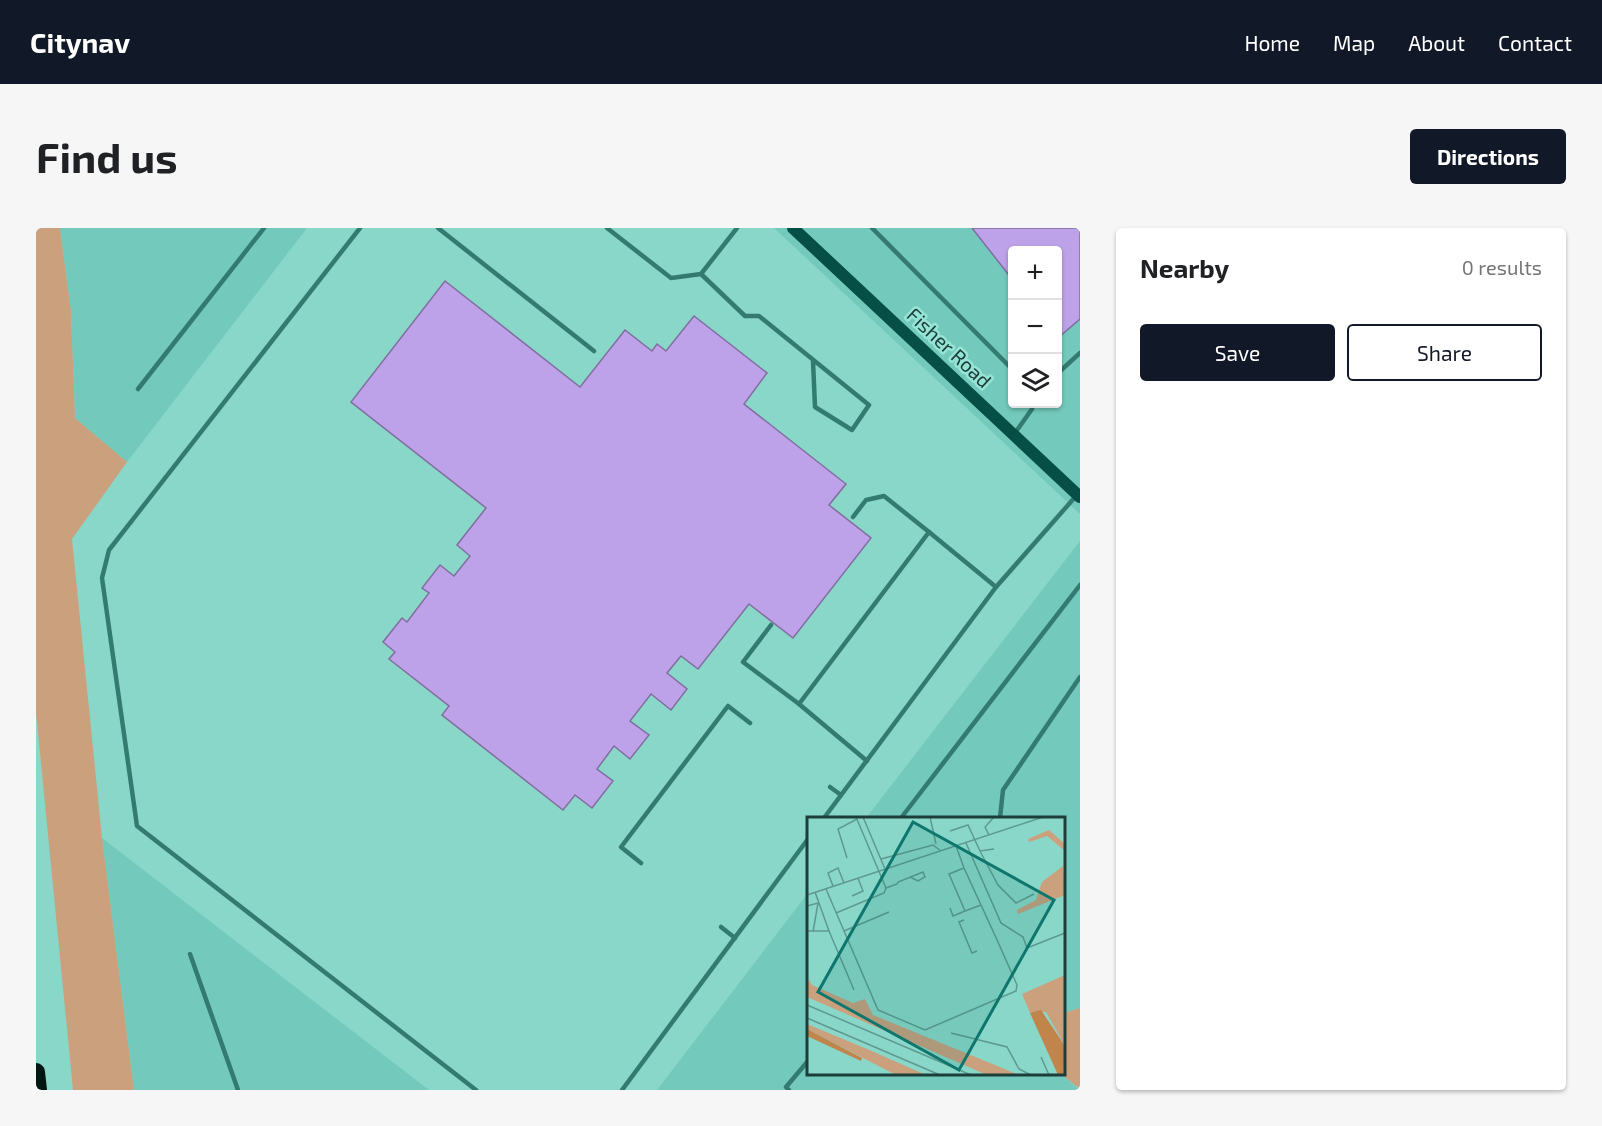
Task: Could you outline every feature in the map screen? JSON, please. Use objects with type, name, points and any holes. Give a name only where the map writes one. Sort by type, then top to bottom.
[{"type":"highway","points":[[36,1072],[38,1090]]},
{"type":"main road","name":"Fisher Road","points":[[793,228],[1079,496]]},
{"type":"lane","points":[[138,389],[264,228]]},
{"type":"lane","points":[[360,228],[109,550],[102,578],[137,826],[476,1090]]},
{"type":"lane","points":[[438,228],[594,351]]},
{"type":"lane","points":[[607,228],[670,278],[700,274],[737,228]]},
{"type":"lane","points":[[872,228],[1008,365]]},
{"type":"lane","points":[[700,274],[745,316],[759,316],[869,405],[852,430],[815,407],[813,361]]},
{"type":"lane","points":[[1062,370],[1080,354]]},
{"type":"lane","points":[[1013,435],[1032,408]]},
{"type":"lane","points":[[853,518],[866,500],[884,496],[996,587]]},
{"type":"lane","points":[[825,817],[996,587],[1079,496]]},
{"type":"lane","points":[[799,704],[929,532]]},
{"type":"lane","points":[[903,817],[1080,585]]},
{"type":"lane","points":[[771,625],[742,662],[799,704],[867,761]]},
{"type":"lane","points":[[1000,817],[1003,790],[1080,677]]},
{"type":"lane","points":[[641,863],[621,847],[728,706],[750,723]]},
{"type":"lane","points":[[830,786],[841,795]]},
{"type":"lane","points":[[622,1090],[807,840]]},
{"type":"lane","points":[[721,927],[735,938]]},
{"type":"lane","points":[[190,954],[237,1090]]},
{"type":"lane","points":[[789,1090],[786,1087],[807,1062]]},
{"type":"shaded area","points":[[36,228],[60,228],[71,312],[75,418],[127,462],[72,539],[102,838],[134,1090],[73,1090],[36,712]]},
{"type":"shaded area","points":[[60,228],[307,228],[127,462],[75,418],[71,312]]},
{"type":"shaded area","points":[[774,228],[1080,228],[1080,514]]},
{"type":"shaded area","points":[[1080,541],[1080,1008],[1065,1013],[1065,817],[867,817]]},
{"type":"shaded area","points":[[102,838],[429,1090],[134,1090]]},
{"type":"shaded area","points":[[807,894],[807,1075],[1062,1075],[1080,1090],[657,1090]]},
{"type":"shaded area","points":[[1080,1008],[1080,1089],[1062,1075],[1065,1075],[1065,1013]]},
{"type":"building","points":[[972,228],[1080,228],[1080,319],[1062,334],[1062,246],[1008,246],[1008,274]]},
{"type":"building","points":[[445,281],[580,387],[625,330],[652,351],[657,344],[666,351],[694,316],[767,373],[744,404],[846,484],[829,505],[871,538],[793,638],[749,604],[698,669],[681,656],[667,673],[687,689],[671,710],[651,694],[630,721],[649,735],[630,759],[614,746],[597,769],[613,781],[592,808],[575,795],[563,810],[442,715],[449,706],[389,659],[395,652],[383,642],[402,618],[407,622],[429,593],[422,588],[440,565],[454,576],[470,556],[457,545],[486,508],[351,402]]}]
